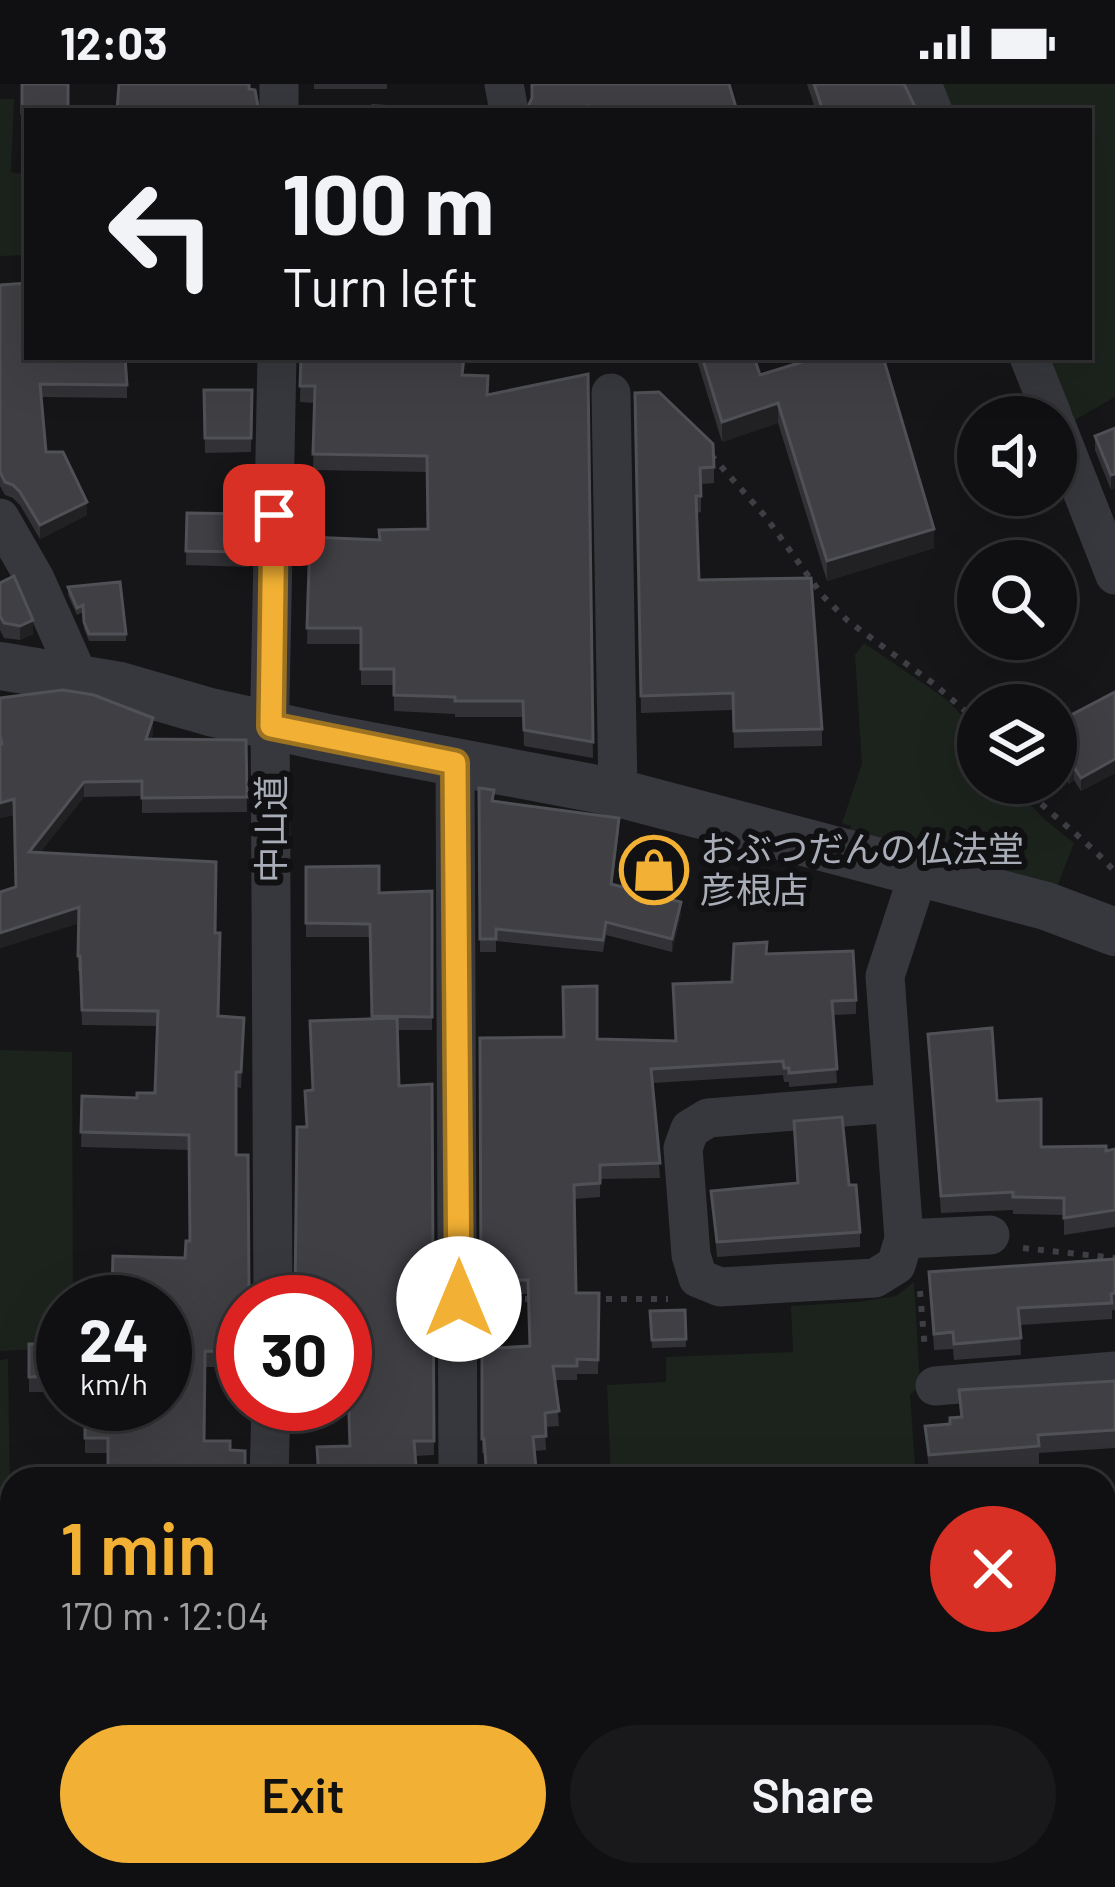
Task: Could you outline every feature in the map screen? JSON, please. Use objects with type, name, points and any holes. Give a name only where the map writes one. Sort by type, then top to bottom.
[{"type":"street","name":"中山道","points":[[273,1275],[271,726],[277,360]]},
{"type":"street","points":[[1030,360],[1044,396]]},
{"type":"street","points":[[611,393],[618,793]]},
{"type":"street","points":[[1077,479],[1115,575]]},
{"type":"street","points":[[0,518],[35,578],[79,678]]},
{"type":"street","points":[[0,666],[79,678],[271,726],[618,793],[1046,906],[1115,932]]},
{"type":"street","points":[[455,763],[458,1467]]},
{"type":"street","points":[[911,1255],[892,1103],[885,976],[919,872]]},
{"type":"street","points":[[892,1103],[708,1118],[690,1129],[683,1148],[691,1255],[698,1278],[720,1287],[874,1278],[911,1255],[990,1235]]},
{"type":"street","points":[[935,1386],[1115,1371]]},
{"type":"street","points":[[268,1467],[270,1431]]},
{"type":"path","points":[[709,453],[766,516],[822,595],[957,704]]},
{"type":"path","points":[[1040,804],[1115,872]]},
{"type":"path","points":[[911,1255],[926,1377],[935,1386]]},
{"type":"shaded area","points":[[935,84],[1115,84],[1115,397],[1077,419],[1077,396],[1057,396],[1043,360],[1092,360],[1092,108],[944,108]]},
{"type":"shaded area","points":[[0,99],[14,99],[11,172],[24,174],[24,255],[0,256]]},
{"type":"shaded area","points":[[864,643],[957,710],[957,804],[1030,804],[1074,843],[1055,892],[849,835],[851,826],[842,823],[862,764],[855,655]]},
{"type":"shaded area","points":[[0,1050],[72,1052],[73,1275],[36,1275],[36,1349],[0,1351]]},
{"type":"shaded area","points":[[914,1282],[920,1385],[910,1395],[915,1467],[610,1467],[607,1385],[666,1382],[666,1357],[793,1352],[791,1306],[896,1296]]},
{"type":"shaded area","points":[[8,1359],[10,1467],[0,1467],[0,1360]]},
{"type":"building","points":[[22,84],[68,84],[68,108],[24,108],[22,113]]},
{"type":"building","points":[[119,84],[249,84],[260,108],[117,108]]},
{"type":"building","points":[[532,84],[729,84],[736,108],[527,108]]},
{"type":"building","points":[[814,84],[904,84],[916,108],[822,108]]},
{"type":"building","points":[[24,283],[24,360],[125,360],[127,385],[40,384],[46,452],[63,452],[87,502],[40,525],[20,492],[0,472],[0,285]]},
{"type":"building","points":[[301,360],[464,360],[462,375],[488,376],[487,395],[588,374],[593,742],[524,730],[523,701],[394,695],[394,669],[361,669],[361,628],[307,628],[310,537],[380,540],[379,530],[428,529],[427,456],[313,454],[315,386],[300,386]]},
{"type":"building","points":[[703,360],[755,360],[760,375],[808,360],[884,360],[934,529],[827,561],[778,403],[722,422]]},
{"type":"building","points":[[204,390],[252,390],[251,438],[205,438]]},
{"type":"building","points":[[659,392],[713,444],[714,467],[700,468],[701,496],[696,496],[699,580],[811,578],[822,729],[734,731],[733,693],[641,696],[635,393]]},
{"type":"building","points":[[1115,428],[1115,474],[1111,475],[1095,436]]},
{"type":"building","points":[[187,513],[249,514],[249,552],[186,551]]},
{"type":"building","points":[[14,576],[33,620],[20,626],[4,623],[0,616],[0,583]]},
{"type":"building","points":[[120,582],[126,634],[89,634],[83,605],[77,608],[68,587]]},
{"type":"building","points":[[63,690],[94,695],[153,718],[146,739],[246,740],[247,797],[142,798],[142,781],[84,782],[29,852],[216,862],[218,1016],[244,1018],[241,1072],[236,1072],[236,1155],[248,1155],[249,1275],[216,1275],[216,1351],[205,1351],[204,1441],[230,1441],[230,1450],[245,1451],[245,1467],[108,1467],[108,1438],[85,1438],[85,1431],[192,1431],[192,1275],[112,1275],[113,1256],[185,1258],[186,1241],[190,1241],[189,1135],[81,1132],[82,1096],[137,1098],[137,1093],[155,1093],[158,1011],[82,1010],[79,907],[0,933],[0,892],[16,887],[14,799],[0,803],[0,698]]},
{"type":"building","points":[[1115,692],[1115,759],[1081,778],[1077,772],[1077,712]]},
{"type":"building","points":[[479,788],[494,790],[492,801],[619,818],[611,884],[681,902],[672,939],[606,922],[603,940],[496,929],[496,939],[480,939]]},
{"type":"building","points":[[379,866],[379,893],[432,891],[432,1017],[372,1016],[370,924],[306,923],[306,867]]},
{"type":"building","points":[[767,942],[766,954],[853,951],[856,1000],[832,1001],[837,1069],[789,1073],[783,1061],[651,1069],[660,1163],[600,1165],[600,1183],[574,1185],[576,1293],[599,1293],[598,1360],[577,1359],[577,1366],[553,1366],[559,1411],[545,1413],[546,1436],[533,1437],[536,1467],[486,1467],[482,1349],[530,1346],[528,1280],[481,1280],[480,1038],[564,1037],[563,987],[597,986],[597,1039],[676,1041],[673,984],[732,982],[734,944]]},
{"type":"building","points":[[397,1018],[399,1086],[432,1084],[434,1441],[414,1441],[416,1467],[318,1467],[317,1447],[350,1446],[350,1431],[372,1431],[372,1275],[295,1275],[297,1127],[307,1127],[305,1091],[313,1090],[310,1021]]},
{"type":"building","points":[[992,1028],[997,1101],[1041,1099],[1041,1147],[1115,1149],[1115,1210],[1064,1218],[1064,1198],[1013,1197],[1013,1192],[941,1196],[928,1034]]},
{"type":"building","points":[[842,1117],[860,1232],[717,1242],[711,1191],[798,1183],[794,1121]]},
{"type":"building","points":[[1115,1259],[1112,1303],[1018,1308],[1021,1338],[954,1344],[953,1332],[934,1334],[929,1272]]},
{"type":"building","points":[[685,1310],[686,1339],[652,1340],[650,1311]]},
{"type":"building","points":[[29,1344],[36,1344],[36,1377],[29,1377]]},
{"type":"building","points":[[1115,1381],[1115,1430],[1038,1435],[1039,1446],[929,1455],[925,1426],[950,1424],[950,1418],[962,1417],[959,1390]]},
{"type":"place","name":"おぶつだんの仏法堂 彦根店","points":[[654,870]]},
{"type":"route","points":[[274,515],[271,726],[455,763],[459,1299]]}]
